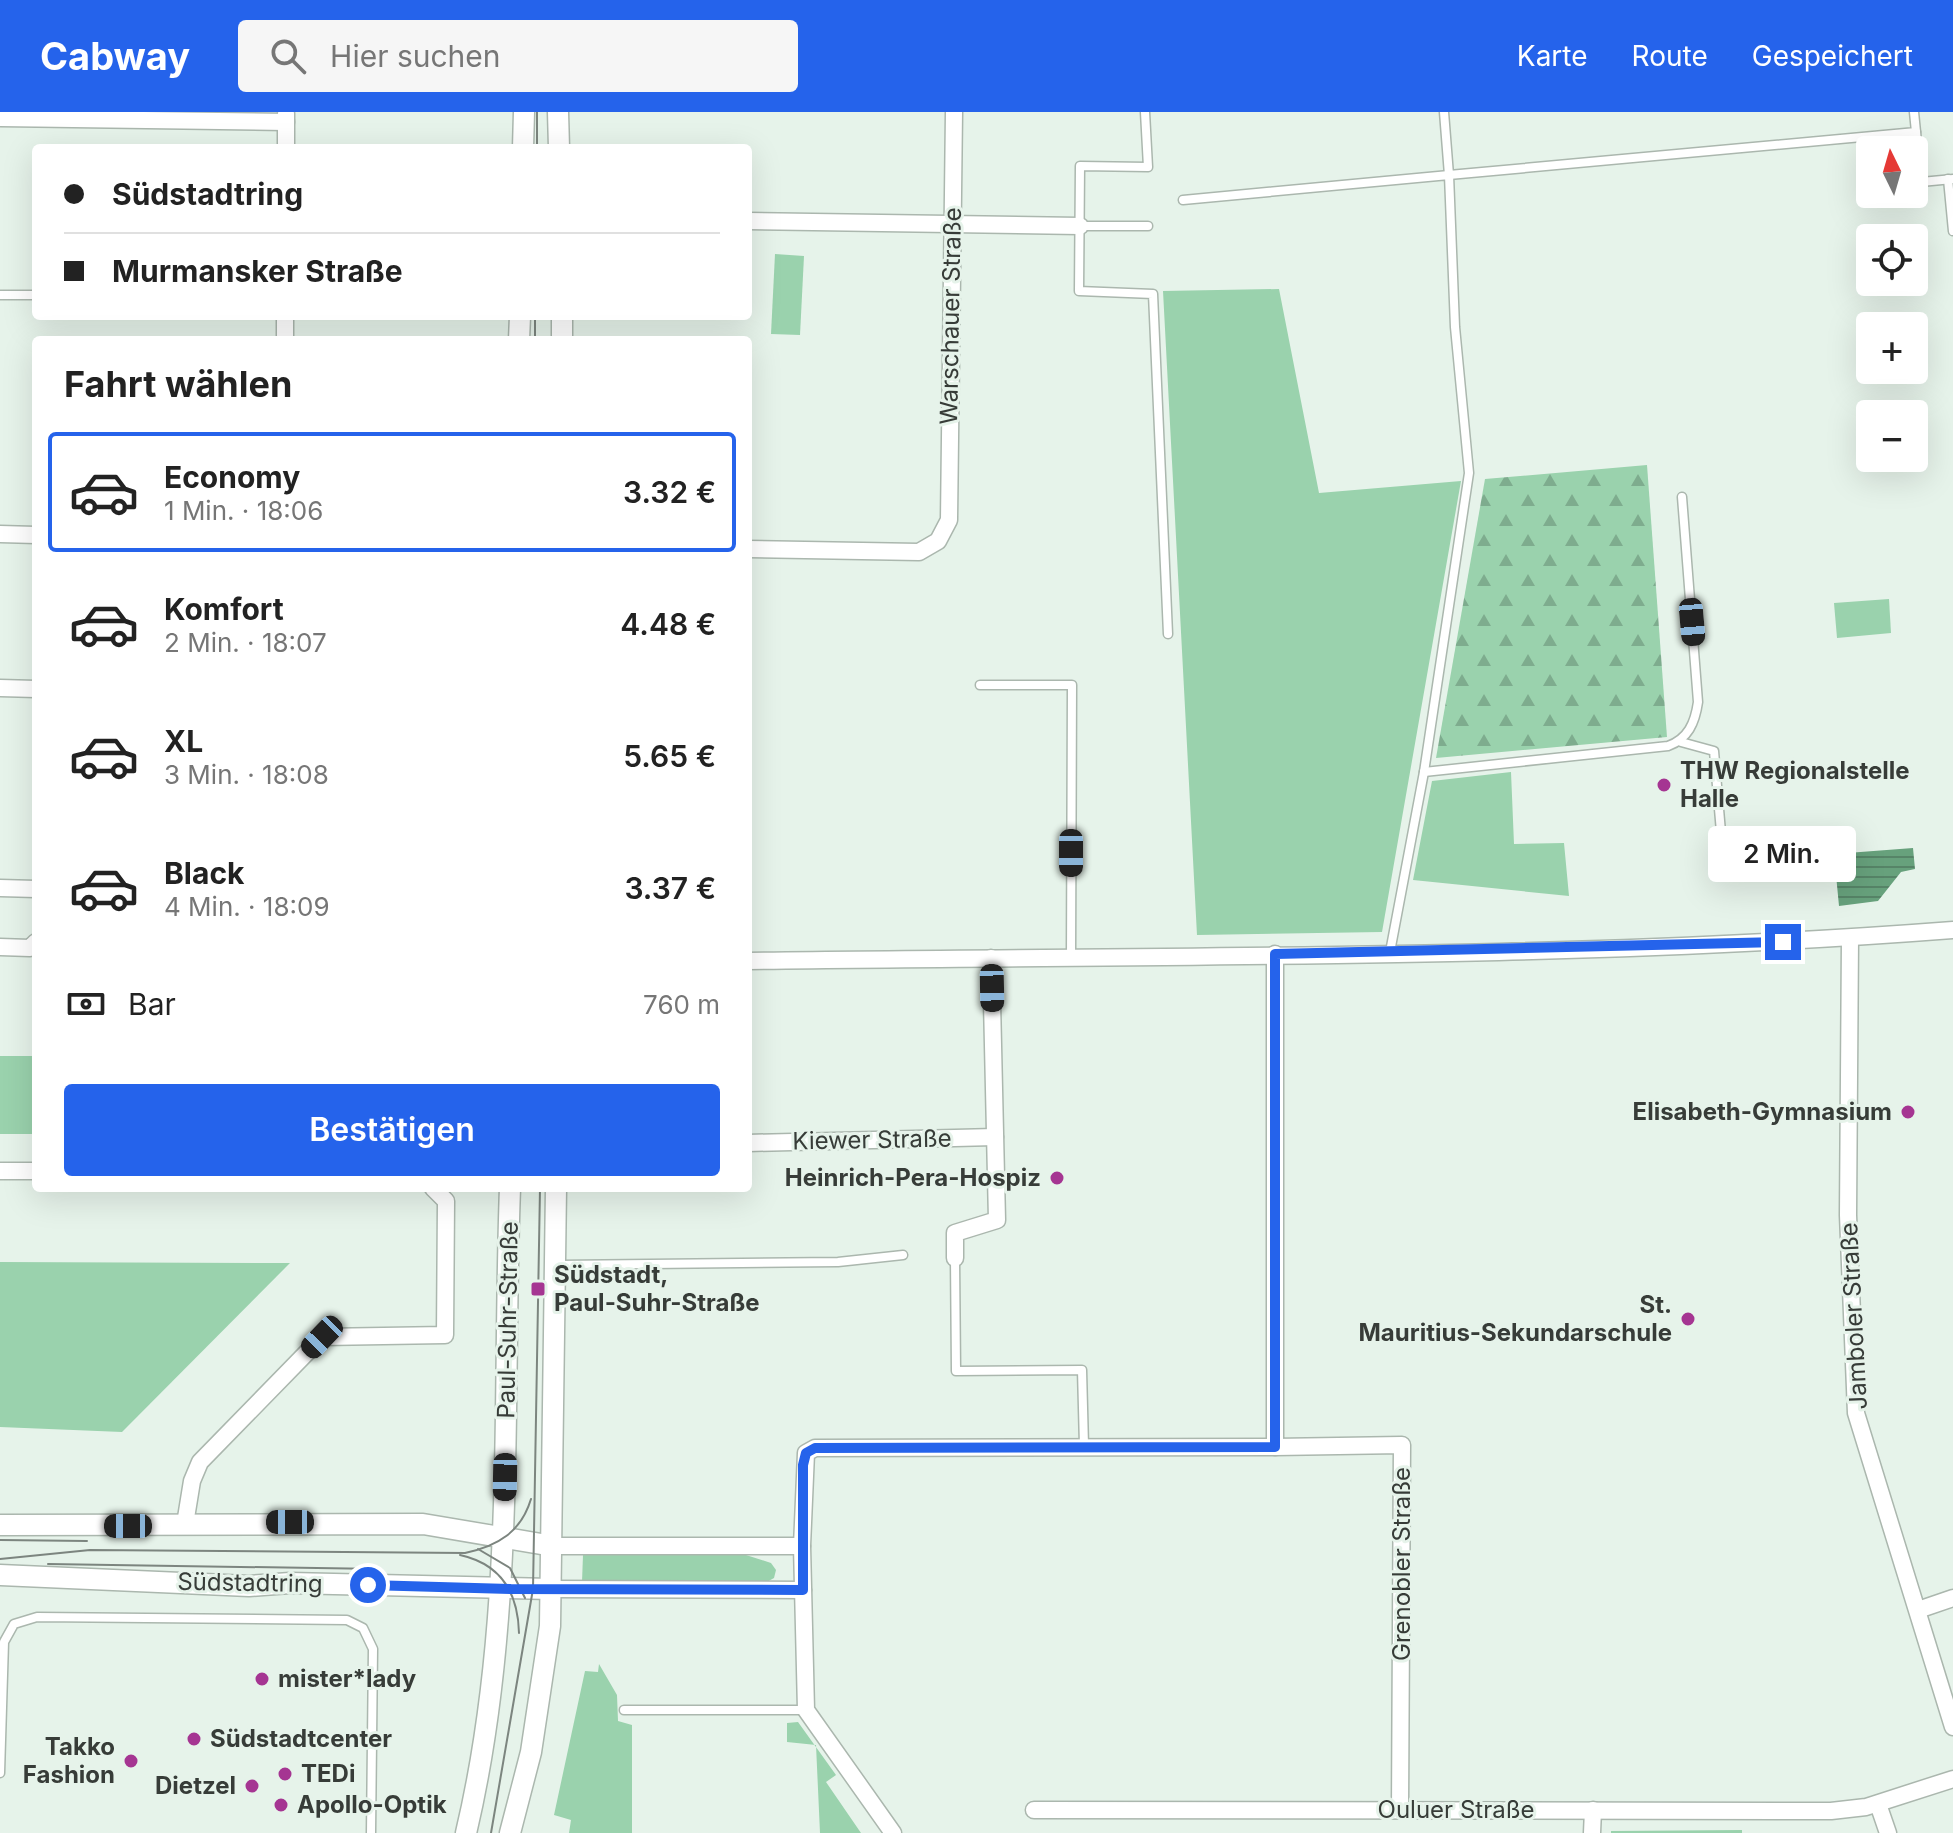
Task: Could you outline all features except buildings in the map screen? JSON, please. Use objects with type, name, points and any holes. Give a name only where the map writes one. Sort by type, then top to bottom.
[{"type":"street","points":[[523,144],[524,112]]},
{"type":"street","points":[[558,112],[559,144]]},
{"type":"street","name":"Warschauer Straße","points":[[752,549],[919,552],[938,541],[949,520],[954,112]]},
{"type":"street","points":[[0,118],[286,117],[286,144]]},
{"type":"street","points":[[752,221],[1080,226]]},
{"type":"street","points":[[0,534],[32,535]]},
{"type":"street","points":[[0,688],[32,689]]},
{"type":"street","points":[[0,888],[32,889]]},
{"type":"street","points":[[752,961],[1390,952],[1850,938],[1953,930]]},
{"type":"street","name":"Jamboler Straße","points":[[1850,938],[1848,1215],[1856,1413],[1953,1727]]},
{"type":"street","points":[[0,947],[32,946]]},
{"type":"street","points":[[1275,954],[1275,1447]]},
{"type":"street","points":[[955,1258],[955,1233],[997,1220],[991,958]]},
{"type":"street","name":"Kiewer Straße","points":[[752,1143],[995,1137]]},
{"type":"street","points":[[0,1171],[32,1171]]},
{"type":"street","points":[[185,1524],[192,1481],[200,1462],[322,1337],[445,1335],[446,1201],[437,1192]]},
{"type":"street","name":"Paul-Suhr-Straße","points":[[466,1833],[488,1722],[500,1589],[510,1192]]},
{"type":"street","name":"Paul-Suhr-Straße","points":[[551,1589],[556,1192]]},
{"type":"street","name":"Grenobler Straße","points":[[802,1546],[803,1465],[806,1453],[815,1448],[1402,1445],[1400,1810]]},
{"type":"street","points":[[0,1525],[423,1524],[553,1546],[802,1546],[806,1710],[893,1833]]},
{"type":"street","name":"Südstadtring","points":[[0,1575],[249,1586],[290,1583],[551,1589]]},
{"type":"street","points":[[510,1833],[542,1695],[551,1589],[803,1590]]},
{"type":"street","points":[[1918,1610],[1953,1598]]},
{"type":"street","name":"Ouluer Straße","points":[[1034,1810],[1831,1811],[1878,1804],[1953,1779]]},
{"type":"street","points":[[1878,1804],[1888,1833]]},
{"type":"street","points":[[1592,1833],[1593,1810]]},
{"type":"lane","points":[[1145,112],[1148,167],[1080,166],[1079,291],[1153,294],[1168,634]]},
{"type":"lane","points":[[1390,952],[1424,772],[1469,473],[1455,327],[1444,112]]},
{"type":"lane","points":[[1914,112],[1921,182],[1951,179],[1953,231]]},
{"type":"lane","points":[[1183,200],[1916,132]]},
{"type":"lane","points":[[1080,226],[1148,226]]},
{"type":"lane","points":[[0,295],[32,295]]},
{"type":"lane","points":[[1681,742],[1690,730],[1698,702],[1682,497]]},
{"type":"lane","points":[[980,685],[1072,685],[1071,958]]},
{"type":"lane","points":[[1424,772],[1668,746],[1681,742],[1714,751],[1721,832]]},
{"type":"lane","points":[[557,1265],[838,1262],[903,1255]]},
{"type":"lane","points":[[955,1258],[956,1371],[1082,1370],[1084,1446]]},
{"type":"lane","points":[[0,1773],[4,1642],[14,1624],[37,1617],[347,1620],[363,1628],[373,1649],[371,1833]]},
{"type":"lane","points":[[624,1710],[806,1710]]},
{"type":"green space","points":[[775,254],[804,256],[800,335],[771,334]]},
{"type":"green space","points":[[1279,289],[1319,493],[1461,481],[1382,932],[1197,935],[1163,291]]},
{"type":"green space","points":[[1647,465],[1667,737],[1436,758],[1485,479]]},
{"type":"green space","points":[[1889,599],[1891,633],[1837,638],[1834,603]]},
{"type":"green space","points":[[1511,772],[1514,844],[1564,843],[1569,896],[1413,880],[1432,781]]},
{"type":"green space","points":[[0,1056],[32,1056],[32,1134],[0,1134]]},
{"type":"green space","points":[[0,1262],[290,1263],[122,1432],[0,1427]]},
{"type":"green space","points":[[583,1555],[746,1555],[771,1563],[776,1570],[774,1578],[765,1583],[582,1582]]},
{"type":"green space","points":[[599,1664],[617,1695],[618,1721],[632,1725],[632,1833],[569,1833],[571,1820],[554,1815],[585,1671],[598,1672]]},
{"type":"green space","points":[[798,1722],[814,1745],[787,1742],[787,1723]]},
{"type":"green space","points":[[816,1747],[836,1775],[826,1782],[861,1833],[820,1833]]},
{"type":"green space","points":[[1742,1830],[1742,1833],[1611,1833],[1611,1831]]},
{"type":"shaded area","points":[[1913,848],[1915,869],[1901,872],[1878,901],[1839,906],[1834,854]]},
{"type":"tram line","points":[[537,112],[537,144]]},
{"type":"tram line","points":[[535,320],[535,336]]},
{"type":"tram line","points":[[491,1833],[533,1589],[540,1192]]},
{"type":"tram line","points":[[0,1559],[90,1550],[465,1553],[507,1536],[527,1511],[531,1499]]},
{"type":"tram line","points":[[0,1540],[87,1541]]},
{"type":"tram line","points":[[478,1549],[510,1568],[525,1598]]},
{"type":"tram line","points":[[460,1555],[486,1565],[504,1582],[515,1605],[519,1633]]},
{"type":"tram line","points":[[48,1564],[380,1569]]},
{"type":"place","name":"THW Regionalstelle Halle","points":[[1664,785]]},
{"type":"place","name":"Elisabeth-Gymnasium","points":[[1908,1112]]},
{"type":"place","name":"Heinrich-Pera-Hospiz","points":[[1057,1178]]},
{"type":"place","name":"Südstadt, Paul-Suhr-Straße","points":[[538,1289]]},
{"type":"place","name":"St. Mauritius-Sekundarschule","points":[[1688,1319]]},
{"type":"place","name":"mister*lady","points":[[262,1679]]},
{"type":"place","name":"Südstadtcenter","points":[[194,1739]]},
{"type":"place","name":"Takko Fashion","points":[[131,1761]]},
{"type":"place","name":"TEDi","points":[[285,1774]]},
{"type":"place","name":"Dietzel","points":[[252,1786]]},
{"type":"place","name":"Apollo-Optik","points":[[281,1805]]},
{"type":"route","points":[[368,1585],[803,1590],[803,1465],[806,1453],[815,1448],[1275,1447],[1275,954],[1783,942]]}]
